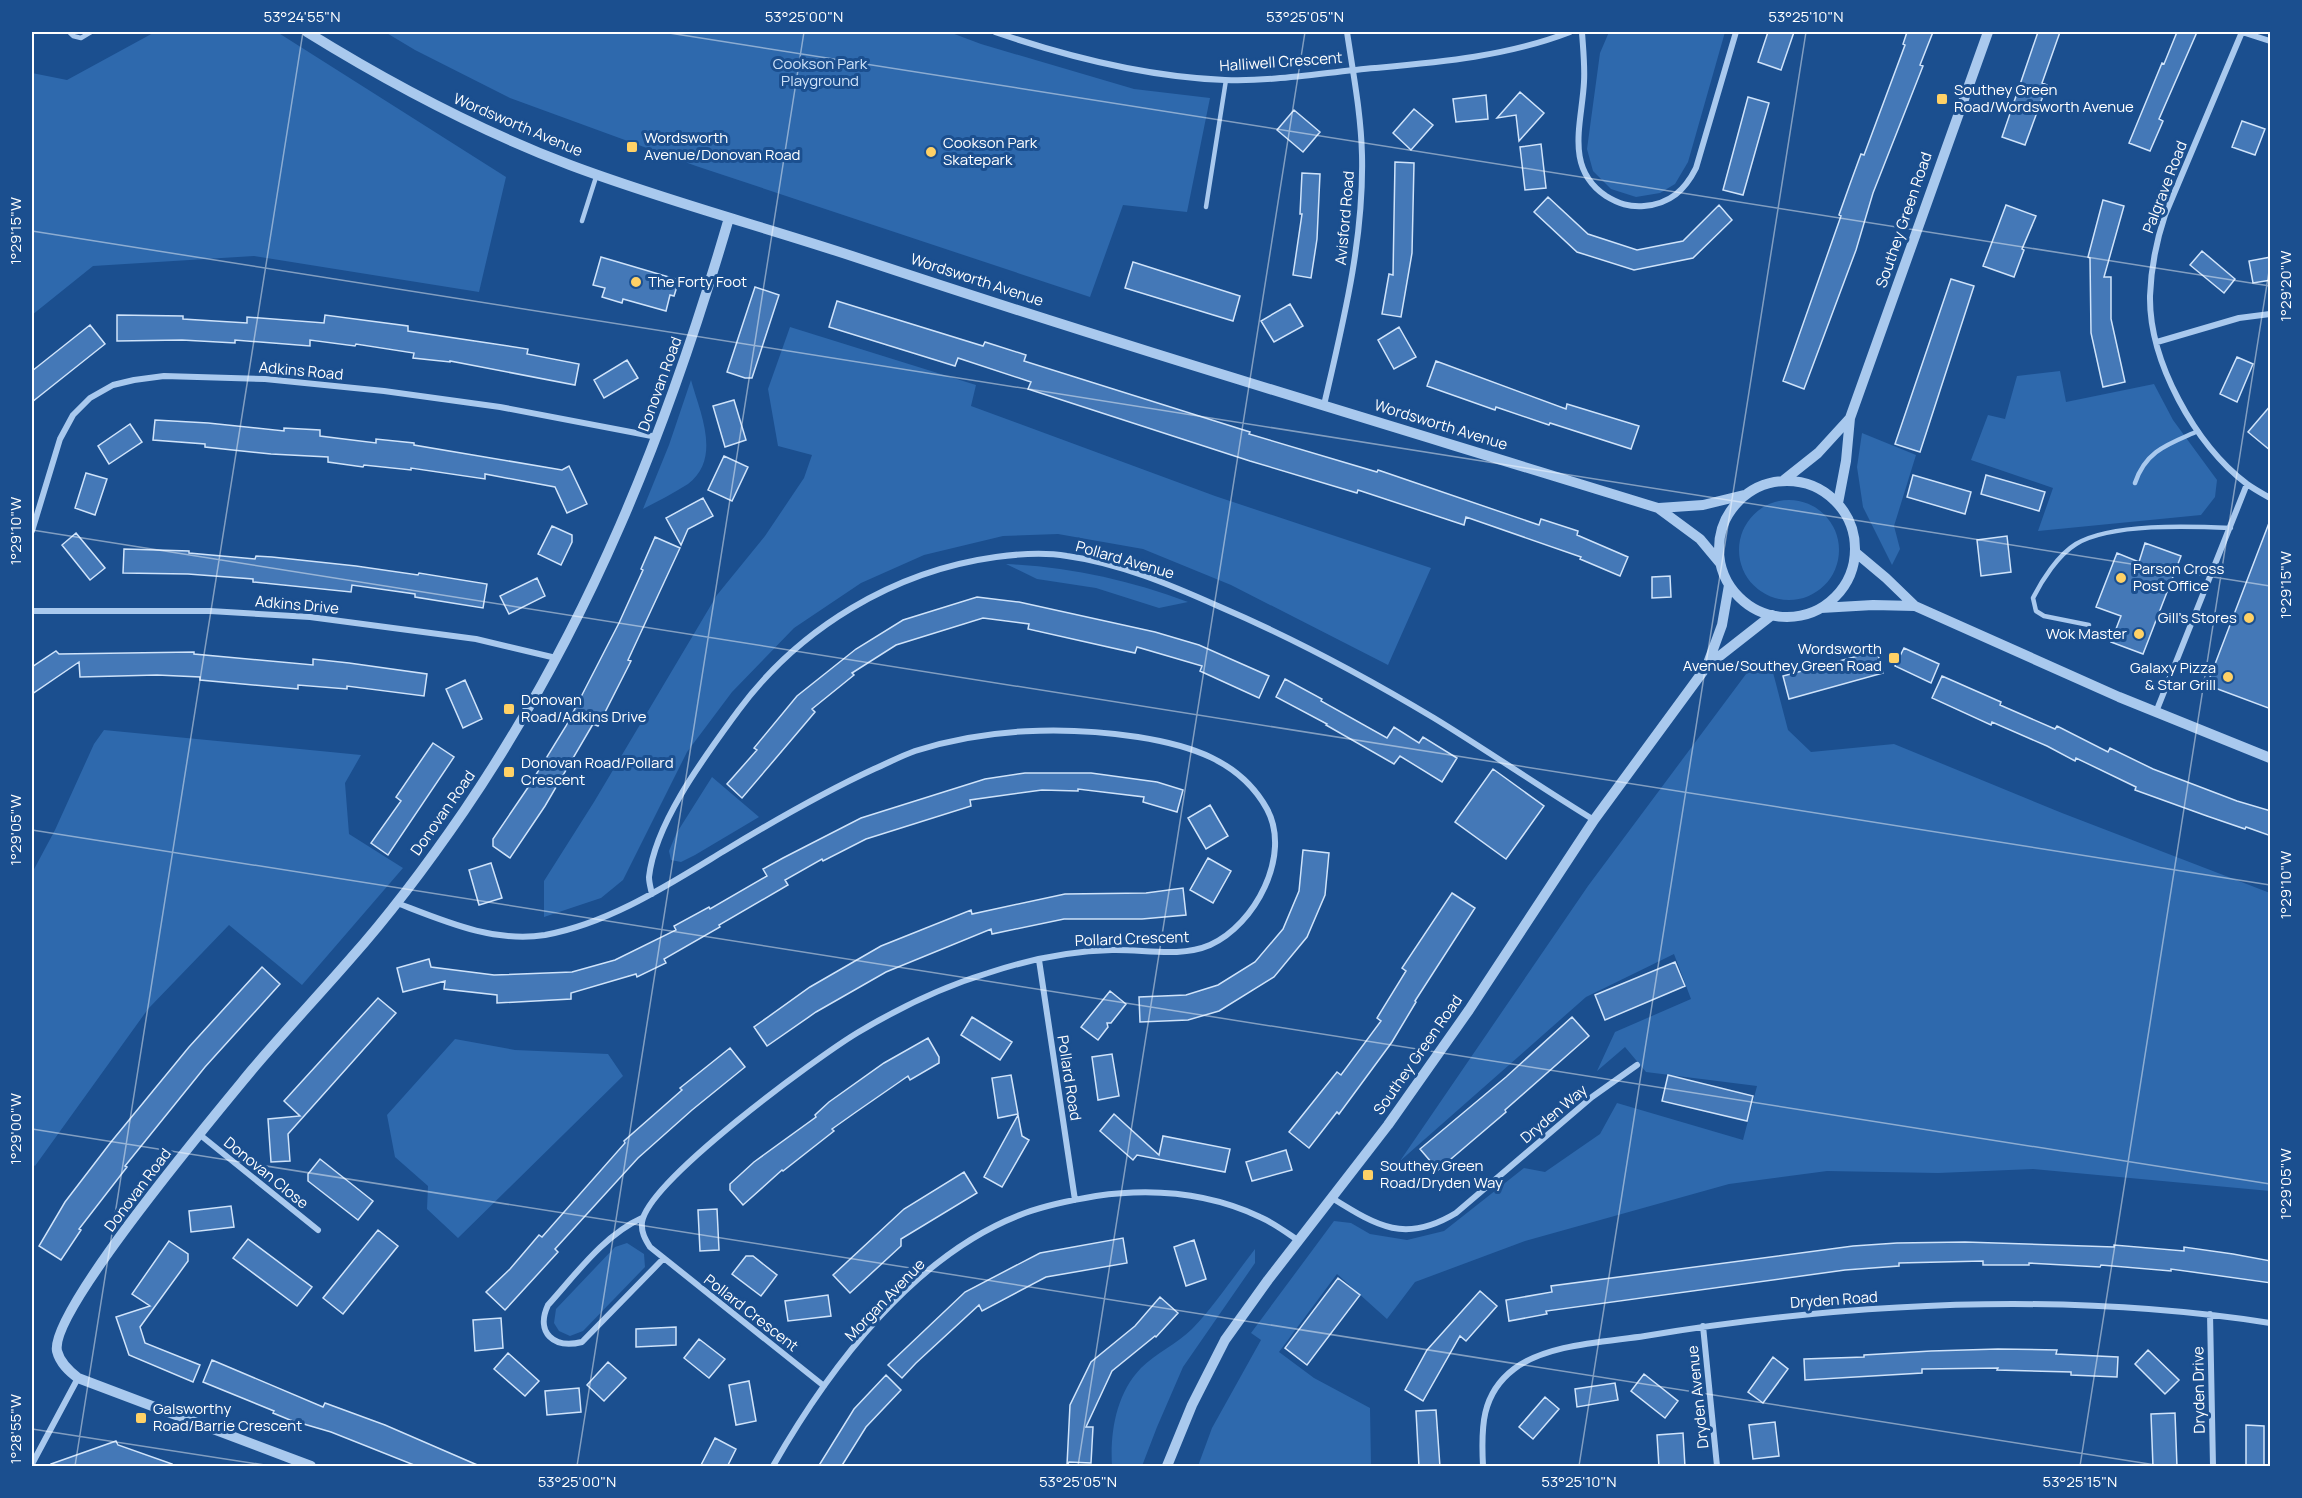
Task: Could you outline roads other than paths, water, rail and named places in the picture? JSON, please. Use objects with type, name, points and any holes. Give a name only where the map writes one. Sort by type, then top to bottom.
[{"type":"street","name":"Wordsworth Avenue","points":[[307,32],[438,107],[513,142],[597,174],[729,218],[1658,508],[1700,538],[1720,563]]},
{"type":"street","name":"Halliwell Crescent","points":[[995,32],[1083,58],[1140,70],[1226,80],[1352,70],[1496,54],[1570,32]]},
{"type":"street","name":"Avisford Road","points":[[1324,405],[1351,284],[1359,214],[1362,157],[1359,107],[1347,32]]},
{"type":"street","points":[[1582,32],[1584,81],[1578,155],[1584,175],[1598,190],[1616,202],[1631,207],[1655,206],[1672,198],[1687,185],[1696,168],[1736,32]]},
{"type":"street","name":"Southey Green Road","points":[[1838,503],[1846,461],[1850,418],[1988,32]]},
{"type":"street","points":[[2242,32],[2271,41]]},
{"type":"street","name":"Palgrave Road","points":[[2242,32],[2165,215],[2155,246],[2150,297],[2157,342],[2173,386],[2198,431],[2247,484],[2271,498]]},
{"type":"street","name":"Donovan Road","points":[[78,1378],[66,1368],[57,1351],[62,1327],[90,1281],[138,1212],[199,1134],[397,903],[463,813],[512,738],[557,658],[630,506],[657,437],[706,298],[729,218]]},
{"type":"street","points":[[2157,342],[2239,318],[2271,314]]},
{"type":"street","name":"Adkins Road","points":[[32,531],[60,439],[73,415],[90,398],[113,385],[134,380],[164,376],[265,379],[384,391],[500,407],[657,437]]},
{"type":"street","name":"Southey Green Road","points":[[1784,480],[1818,453],[1850,418]]},
{"type":"street","points":[[1821,608],[1838,594],[1850,574],[1855,552],[1850,521],[1838,503],[1823,490],[1804,482],[1784,480],[1764,484],[1746,494],[1732,508],[1723,525],[1719,544],[1720,563],[1729,585],[1740,599],[1755,609],[1772,615],[1788,617],[1821,608],[1873,605],[1915,606]]},
{"type":"street","points":[[2156,712],[2247,484]]},
{"type":"street","name":"Wordsworth Avenue","points":[[1658,508],[1702,505],[1746,494]]},
{"type":"street","points":[[1855,552],[1915,606],[2156,712],[2271,758]]},
{"type":"street","name":"Pollard Avenue","points":[[652,894],[649,879],[656,852],[678,801],[711,748],[751,694],[788,655],[826,624],[870,596],[919,575],[968,561],[1018,554],[1066,556],[1120,569],[1180,589],[1274,630],[1432,717],[1594,820]]},
{"type":"street","name":"Southey Green Road","points":[[1707,666],[1722,625],[1729,585]]},
{"type":"street","name":"Adkins Drive","points":[[32,611],[210,611],[309,618],[476,639],[557,658]]},
{"type":"street","name":"Southey Green Road","points":[[1167,1467],[1192,1405],[1225,1341],[1268,1280],[1388,1125],[1468,1010],[1594,820],[1707,666],[1772,615]]},
{"type":"street","name":"Pollard Crescent","points":[[397,903],[474,931],[507,937],[544,935],[593,922],[652,894],[840,785],[913,752],[965,738],[1038,730],[1114,734],[1167,741],[1207,754],[1236,770],[1256,791],[1270,814],[1274,837],[1273,863],[1265,889],[1251,910],[1231,931],[1211,945],[1186,951],[1114,950],[1070,953],[987,973],[923,998],[855,1034],[745,1113],[690,1161],[654,1199],[642,1218],[626,1225],[548,1305],[543,1315],[543,1327],[550,1337],[560,1343],[571,1345],[582,1342],[663,1259]]},
{"type":"street","name":"Pollard Road","points":[[1039,960],[1075,1200]]},
{"type":"street","name":"Dryden Way","points":[[1332,1198],[1369,1221],[1384,1227],[1398,1229],[1437,1224],[1456,1213],[1592,1097],[1637,1065]]},
{"type":"street","name":"Donovan Close","points":[[199,1134],[318,1230]]},
{"type":"street","name":"Morgan Avenue","points":[[773,1467],[824,1386],[872,1326],[924,1274],[970,1240],[1025,1213],[1075,1200],[1125,1192],[1176,1193],[1224,1203],[1262,1217],[1299,1241]]},
{"type":"street","name":"Pollard Crescent","points":[[642,1218],[643,1235],[650,1247],[824,1386]]},
{"type":"street","name":"Dryden Road","points":[[1483,1467],[1481,1437],[1492,1392],[1515,1368],[1532,1357],[1560,1349],[1703,1326],[1797,1314],[1941,1305],[2122,1306],[2210,1314],[2271,1323]]},
{"type":"street","name":"Dryden Drive","points":[[2210,1314],[2213,1467]]},
{"type":"street","name":"Dryden Avenue","points":[[1703,1326],[1717,1467]]},
{"type":"street","points":[[32,1464],[78,1378],[311,1467]]},
{"type":"lane","points":[[69,32],[81,38],[91,32]]},
{"type":"lane","points":[[1206,207],[1226,80]]},
{"type":"lane","points":[[582,221],[597,174]]},
{"type":"lane","points":[[2135,483],[2140,467],[2153,454],[2198,431]]},
{"type":"lane","points":[[2089,625],[2044,616],[2036,610],[2033,598],[2044,577],[2074,545],[2095,534],[2177,525],[2231,528]]},
{"type":"place","name":"Southey Green Road/Wordsworth Avenue","points":[[1942,99]]},
{"type":"place","name":"Wordsworth Avenue/Donovan Road","points":[[632,147]]},
{"type":"place","name":"Cookson Park Skatepark","points":[[931,152]]},
{"type":"place","name":"The Forty Foot","points":[[636,282]]},
{"type":"place","name":"Parson Cross Post Office","points":[[2121,578]]},
{"type":"place","name":"Gill's Stores","points":[[2249,618]]},
{"type":"place","name":"Wok Master","points":[[2139,634]]},
{"type":"place","name":"Wordsworth Avenue/Southey Green Road","points":[[1894,658]]},
{"type":"place","name":"Galaxy Pizza & Star Grill","points":[[2228,677]]},
{"type":"place","name":"Donovan Road/Adkins Drive","points":[[509,709]]},
{"type":"place","name":"Donovan Road/Pollard Crescent","points":[[509,772]]},
{"type":"place","name":"Southey Green Road/Dryden Way","points":[[1368,1175]]},
{"type":"place","name":"Galsworthy Road/Barrie Crescent","points":[[141,1418]]},
{"type":"park label","name":"Cookson Park Playground","points":[[820,72]]}]
